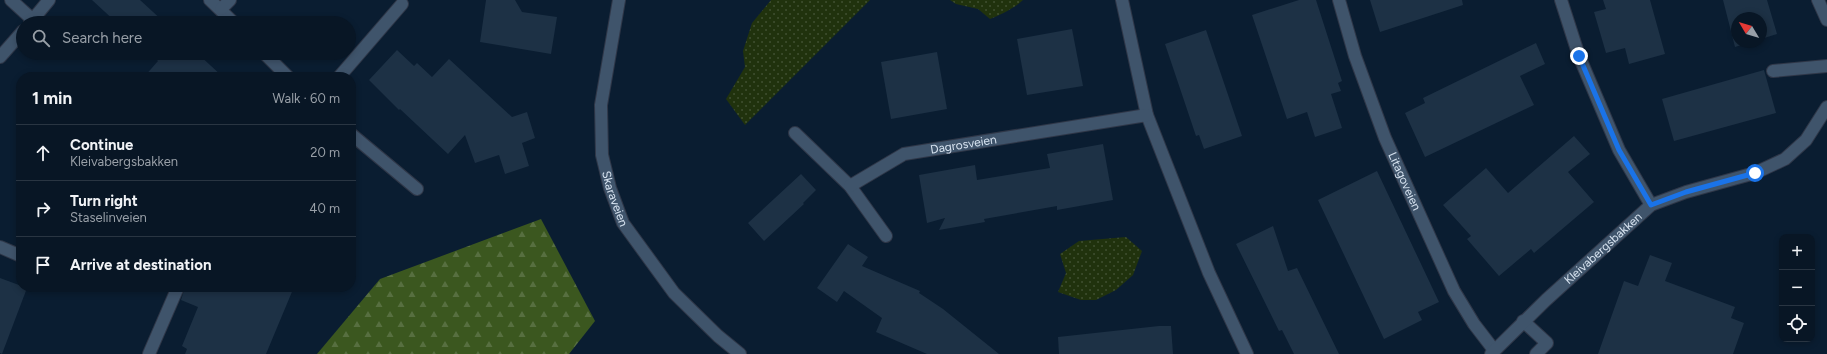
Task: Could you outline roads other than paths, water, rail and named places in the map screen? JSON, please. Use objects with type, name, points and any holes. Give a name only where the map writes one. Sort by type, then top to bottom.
[{"type":"street","points":[[11,0],[26,16]]},
{"type":"street","points":[[35,16],[49,0]]},
{"type":"street","points":[[210,0],[228,16]]},
{"type":"street","points":[[221,9],[230,0]]},
{"type":"street","name":"Skaraveien","points":[[619,0],[601,105],[602,155],[610,188],[623,223],[646,257],[674,293],[718,336],[740,354]]},
{"type":"street","points":[[1122,0],[1147,115],[1209,273],[1247,354]]},
{"type":"street","name":"Litagoveien","points":[[1339,0],[1354,56],[1385,138],[1454,291],[1493,352]]},
{"type":"street","points":[[1561,0],[1579,56],[1619,150],[1651,205]]},
{"type":"street","points":[[1818,0],[1827,20]]},
{"type":"street","points":[[356,56],[402,4]]},
{"type":"street","points":[[0,57],[16,39]]},
{"type":"street","points":[[271,60],[283,72]]},
{"type":"street","points":[[342,72],[353,60]]},
{"type":"street","points":[[1773,71],[1827,66]]},
{"type":"street","name":"Kleivabergsbakken","points":[[1493,352],[1523,321],[1651,205],[1686,192],[1755,173],[1785,159],[1806,140],[1827,107]]},
{"type":"street","name":"Dagrosveien","points":[[850,186],[904,154],[1147,115]]},
{"type":"street","points":[[795,133],[850,186],[886,236]]},
{"type":"street","points":[[356,138],[417,189]]},
{"type":"street","points":[[0,247],[16,254]]},
{"type":"street","points":[[149,354],[176,292]]},
{"type":"street","points":[[1523,321],[1547,343],[1536,354]]}]
